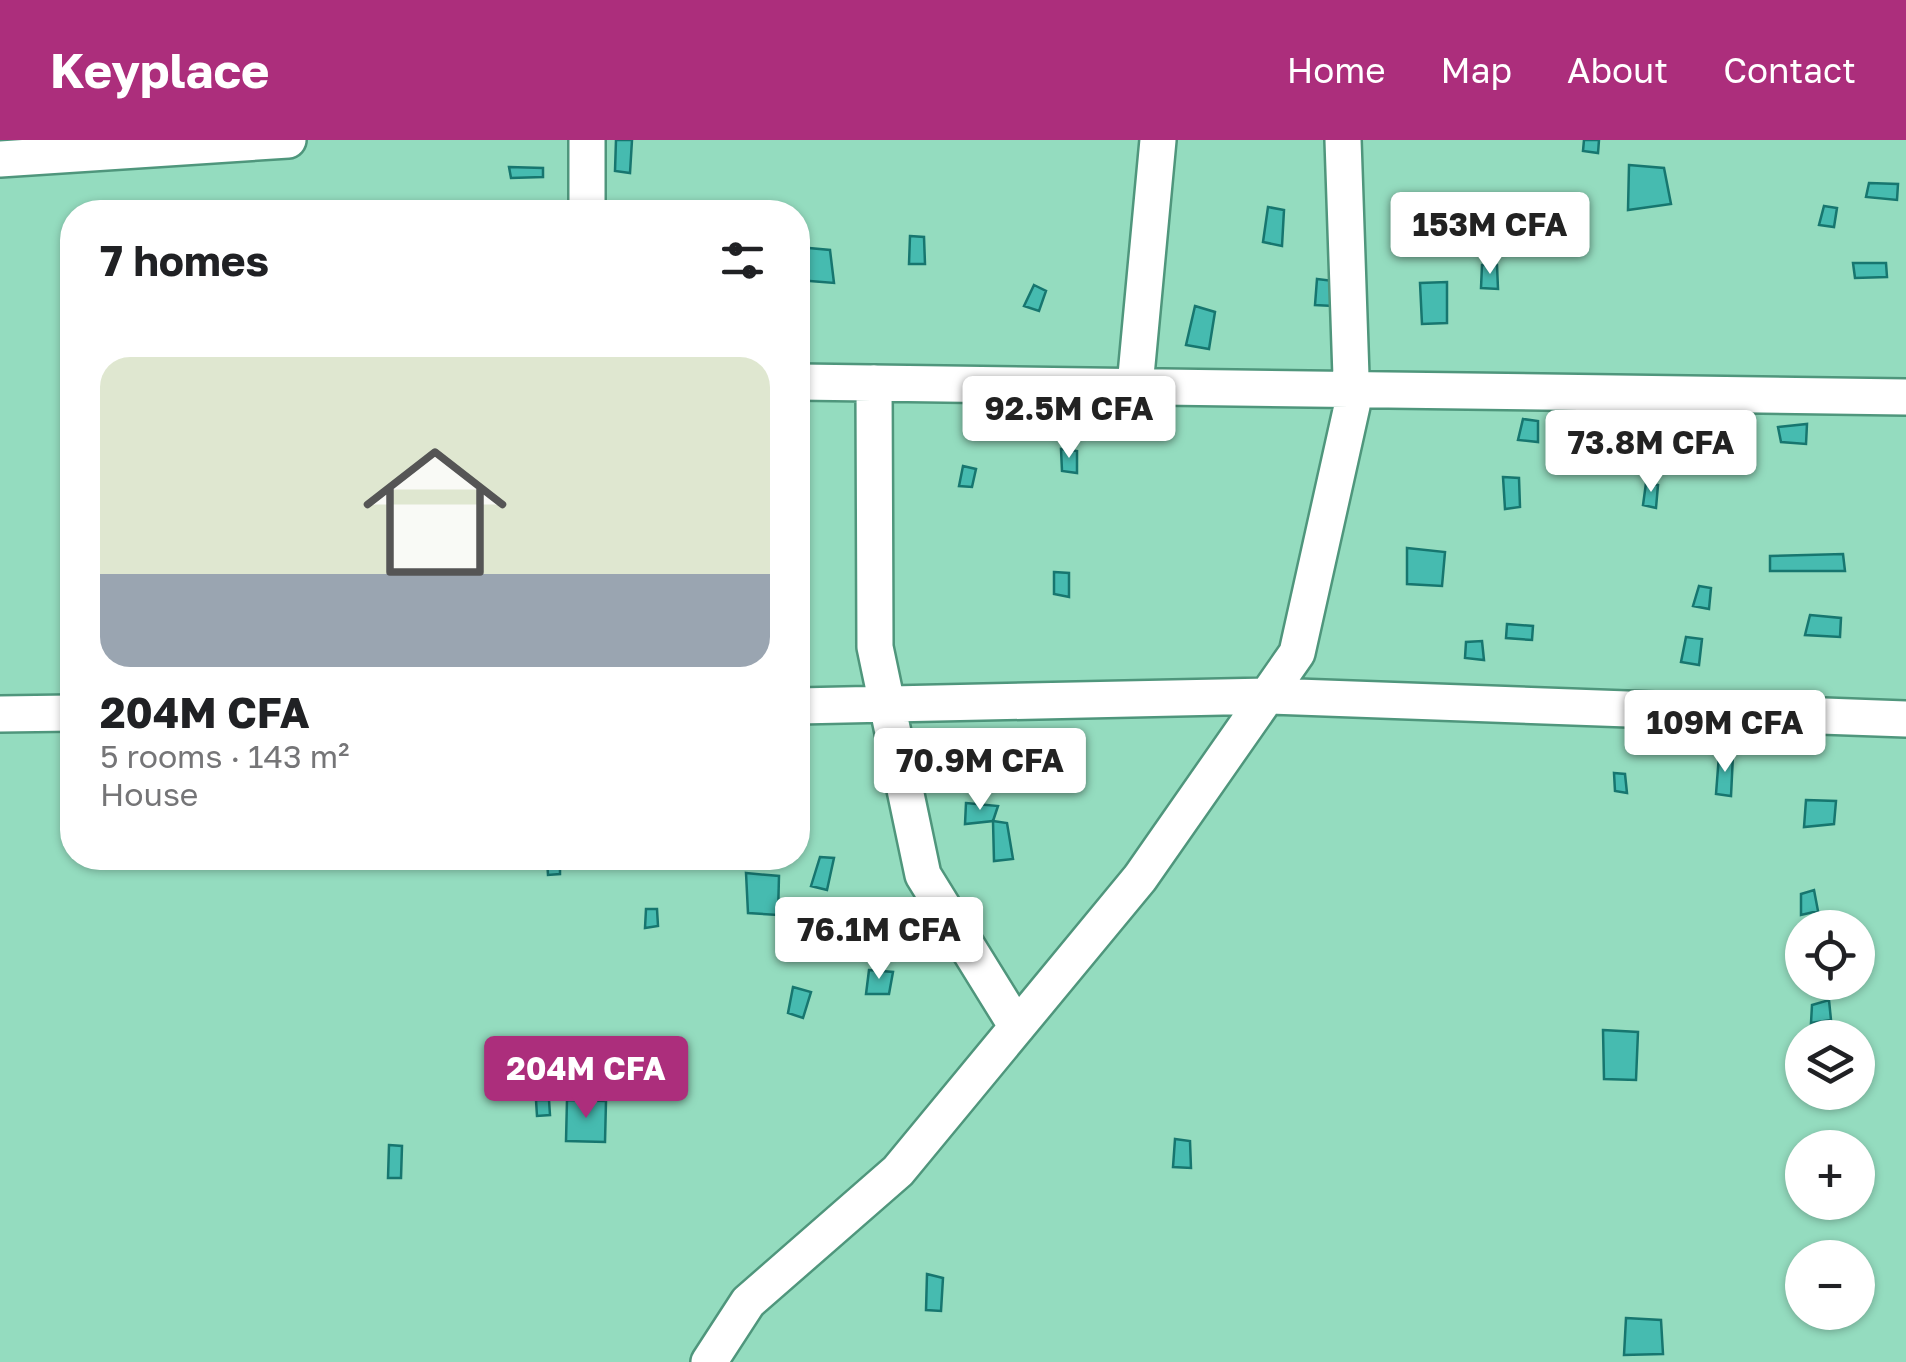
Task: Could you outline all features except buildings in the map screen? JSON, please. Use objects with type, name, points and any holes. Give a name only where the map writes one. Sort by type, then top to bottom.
[{"type":"street","points":[[0,159],[288,140]]},
{"type":"street","points":[[586,140],[587,200]]},
{"type":"street","points":[[1135,386],[1158,140]]},
{"type":"street","points":[[710,1362],[748,1302],[898,1171],[1140,878],[1297,654],[1352,406],[1343,140]]},
{"type":"street","points":[[810,382],[1906,397]]},
{"type":"street","points":[[874,382],[875,647],[923,875],[1017,1027]]},
{"type":"street","points":[[810,706],[1269,696],[1906,720]]},
{"type":"street","points":[[0,714],[60,713]]}]
